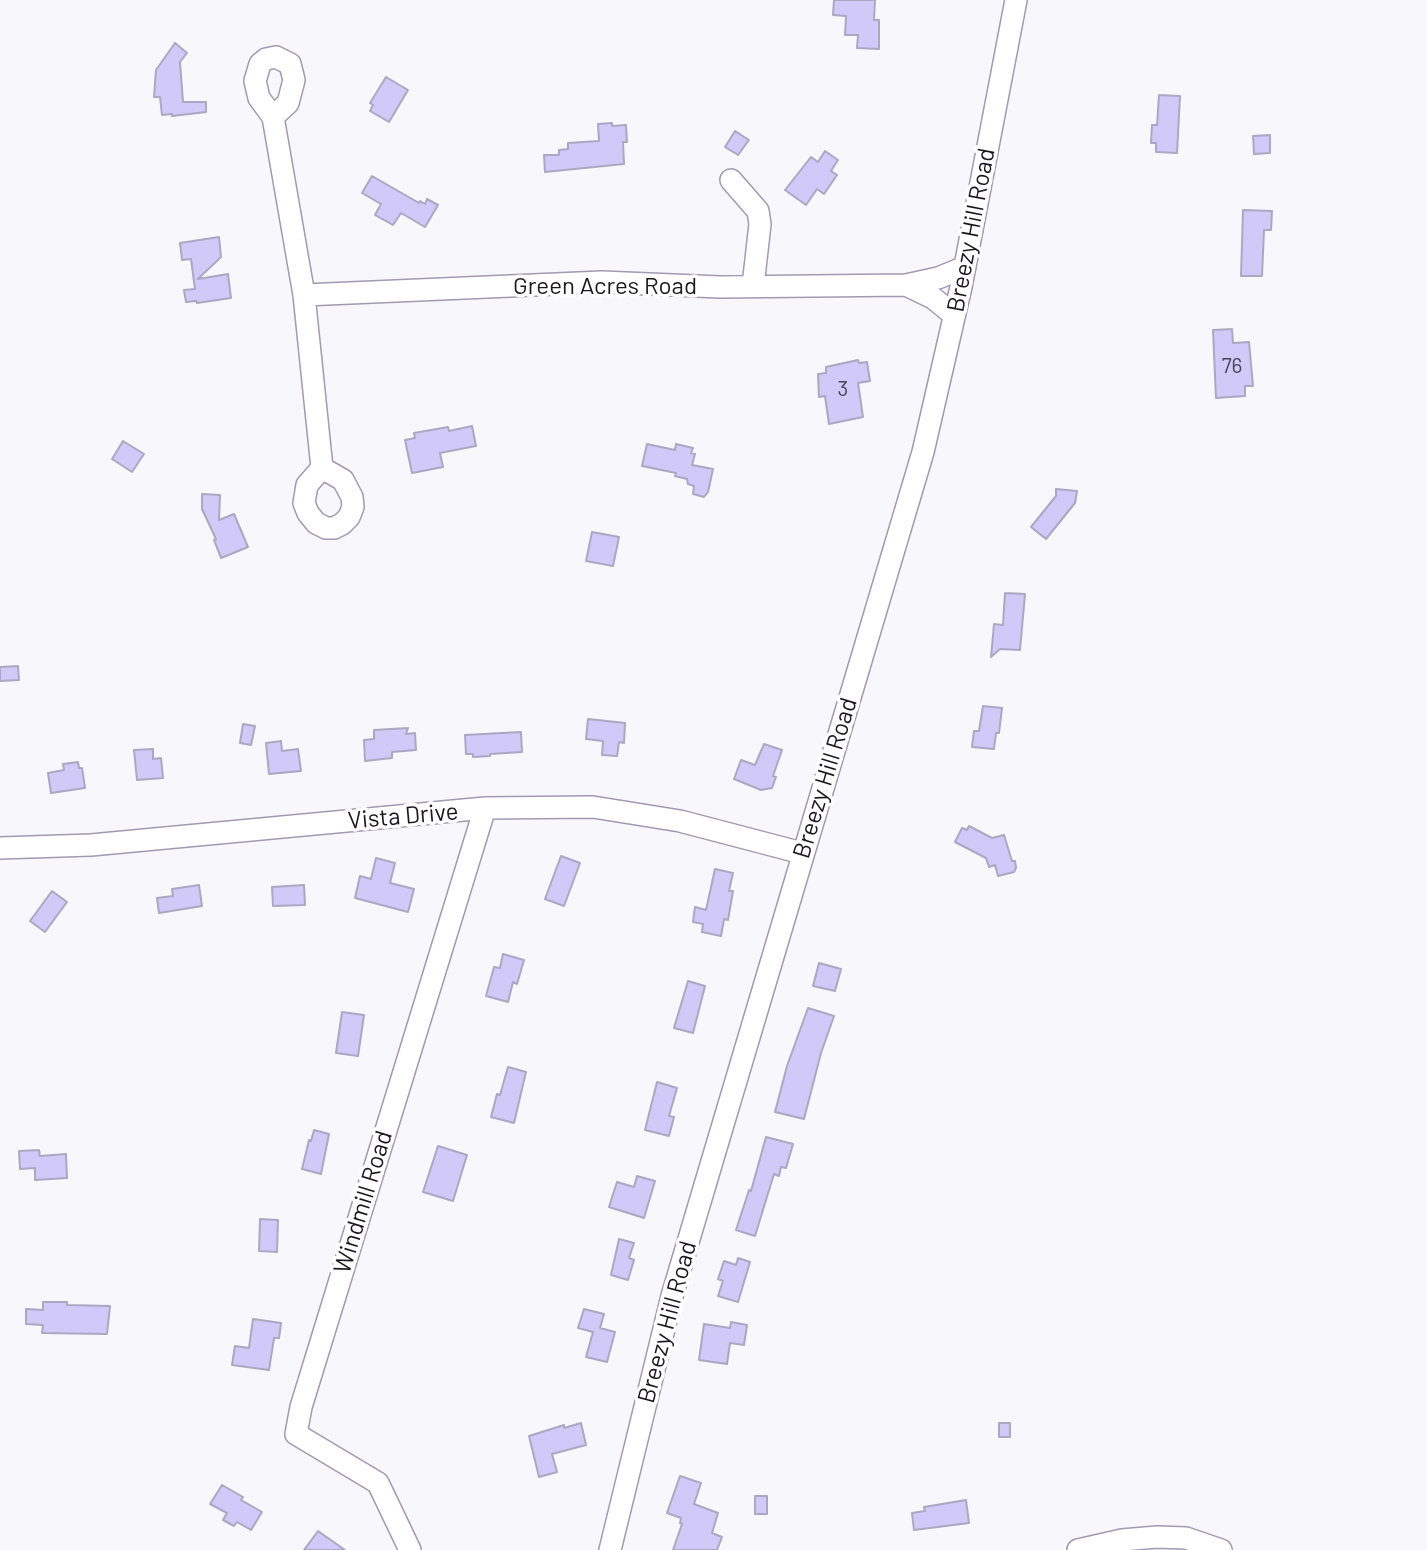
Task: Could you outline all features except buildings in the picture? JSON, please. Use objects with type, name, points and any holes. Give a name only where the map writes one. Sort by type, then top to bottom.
[{"type":"street","name":"Breezy Hill Road","points":[[610,1550],[672,1296],[922,452],[965,267],[1016,0]]},
{"type":"street","points":[[272,117],[304,295],[322,468]]},
{"type":"street","points":[[731,180],[758,211],[760,224],[753,286]]},
{"type":"street","name":"Green Acres Road","points":[[304,295],[602,282],[753,286],[906,285],[938,278],[965,267]]},
{"type":"street","name":"Green Acres Road","points":[[906,285],[933,298],[954,315]]},
{"type":"street","name":"Vista Drive","points":[[0,848],[91,845],[485,808],[593,807],[680,821],[802,853]]},
{"type":"street","name":"Windmill Road","points":[[410,1550],[378,1483],[296,1434],[301,1407],[485,808]]},
{"type":"street","points":[[1078,1550],[1157,1537],[1192,1540],[1221,1550]]}]
